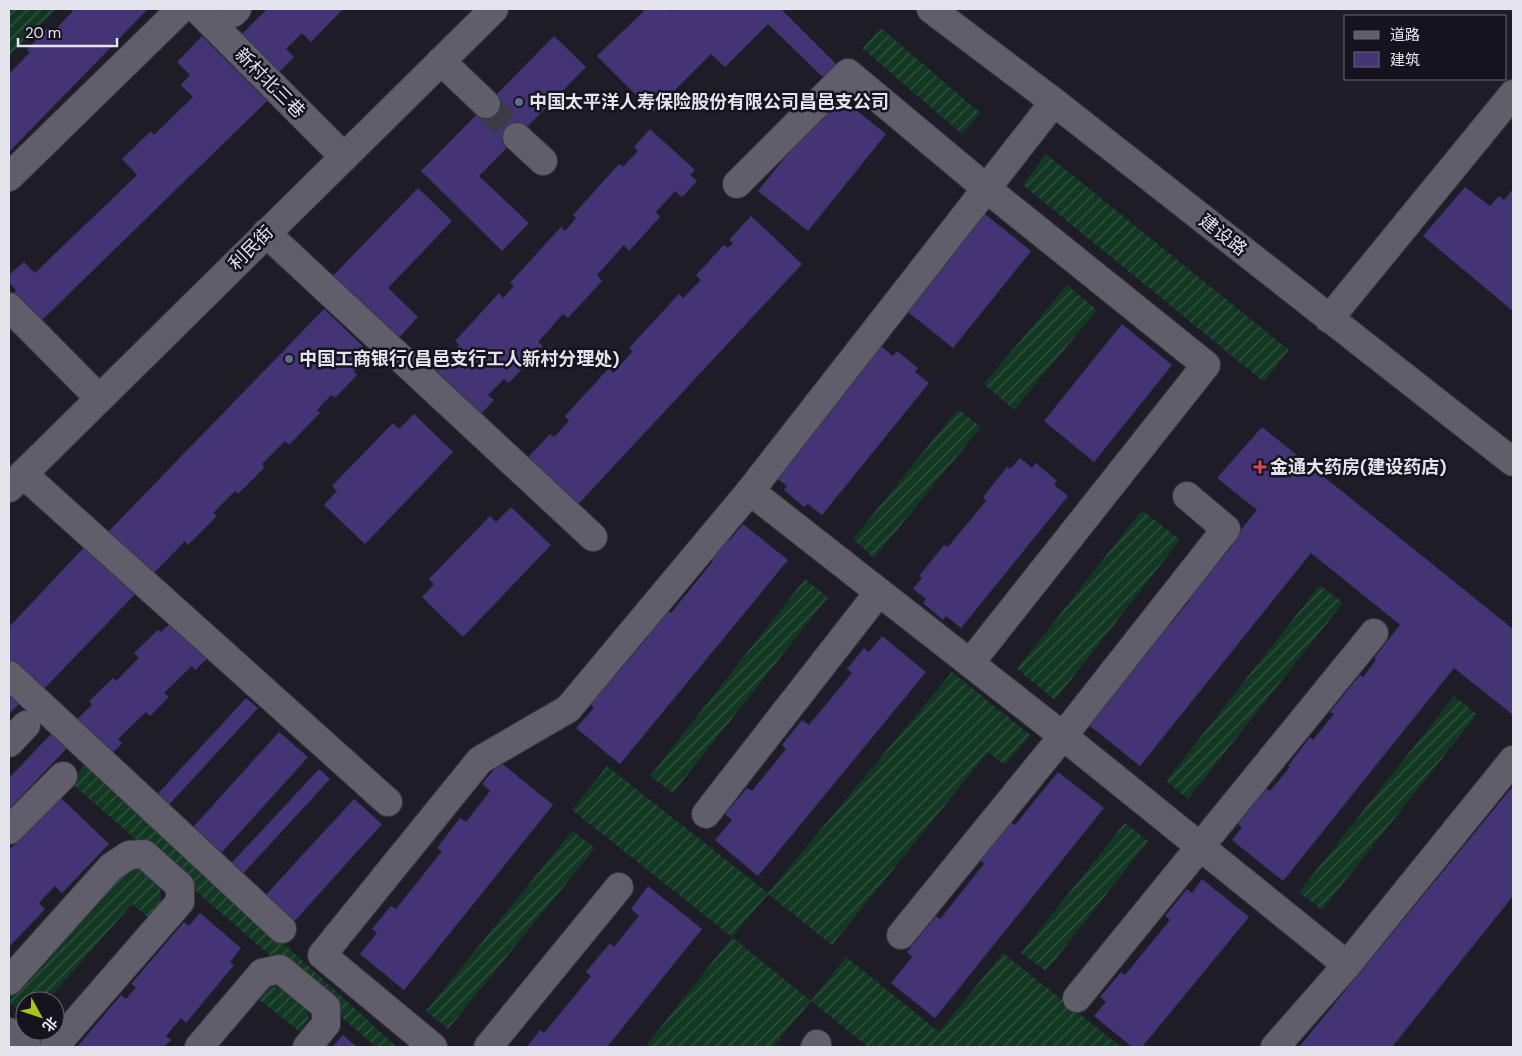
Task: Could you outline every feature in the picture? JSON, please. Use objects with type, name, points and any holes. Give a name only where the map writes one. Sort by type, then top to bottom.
[{"type":"street","points":[[9,178],[181,9]]},
{"type":"street","name":"新村北三巷","points":[[196,9],[344,157]]},
{"type":"street","name":"利民街","points":[[16,481],[494,9]]},
{"type":"street","name":"建设路","points":[[931,9],[1054,102],[1513,462]]},
{"type":"street","points":[[441,61],[486,104]]},
{"type":"street","points":[[737,184],[848,73],[987,189],[1206,365],[970,663]]},
{"type":"street","points":[[1330,319],[1513,94]]},
{"type":"street","points":[[433,1047],[322,955],[480,760],[568,709],[750,491],[1054,102]]},
{"type":"street","points":[[518,137],[542,161]]},
{"type":"street","points":[[266,234],[593,537]]},
{"type":"street","points":[[9,307],[99,398]]},
{"type":"street","points":[[16,481],[388,802]]},
{"type":"street","points":[[750,491],[1063,736],[1347,965]]},
{"type":"street","points":[[901,935],[1063,736],[1226,529],[1188,496]]},
{"type":"street","points":[[706,814],[879,592]]},
{"type":"street","points":[[1077,998],[1374,633]]},
{"type":"street","points":[[9,675],[282,929]]},
{"type":"street","points":[[1275,1047],[1347,965],[1513,760]]},
{"type":"street","points":[[9,830],[64,776]]},
{"type":"street","points":[[9,981],[111,867],[129,855],[144,854],[180,886],[180,902],[54,1047]]},
{"type":"street","points":[[488,1047],[619,886]]},
{"type":"street","points":[[199,1047],[262,973],[280,969],[326,1007],[326,1024],[307,1047]]},
{"type":"street","points":[[9,1032],[27,1047]]},
{"type":"green space","points":[[9,9],[57,9],[9,56]]},
{"type":"green space","points":[[881,28],[980,113],[962,134],[862,48]]},
{"type":"green space","points":[[1046,154],[1289,350],[1264,382],[1023,185]]},
{"type":"green space","points":[[1067,285],[1097,310],[1014,410],[984,384]]},
{"type":"green space","points":[[958,409],[981,427],[874,558],[853,539]]},
{"type":"green space","points":[[1142,510],[1180,540],[1055,700],[1017,669]]},
{"type":"green space","points":[[805,579],[828,597],[673,793],[650,776]]},
{"type":"green space","points":[[1320,585],[1343,603],[1188,799],[1166,781]]},
{"type":"green space","points":[[952,672],[1030,735],[1005,765],[988,752],[832,945],[768,894],[732,937],[572,810],[607,766],[768,893]]},
{"type":"green space","points":[[1454,696],[1477,714],[1322,910],[1299,892]]},
{"type":"green space","points":[[86,763],[397,1047],[376,1047],[71,783]]},
{"type":"green space","points":[[1125,823],[1148,841],[1046,971],[1021,953]]},
{"type":"green space","points":[[572,831],[595,848],[448,1029],[426,1011]]},
{"type":"green space","points":[[122,869],[139,869],[160,887],[161,904],[150,919],[132,904],[56,991],[15,991],[15,1007],[10,1003],[11,989]]},
{"type":"green space","points":[[732,937],[811,1001],[773,1047],[645,1047]]},
{"type":"green space","points":[[1003,953],[1121,1047],[868,1047],[811,1001],[846,957],[939,1032]]},
{"type":"green space","points":[[267,986],[286,988],[307,1008],[309,1019],[300,1032],[256,997]]},
{"type":"building","points":[[71,9],[148,9],[9,152],[9,74],[30,52],[27,50],[47,28],[52,33],[73,11]]},
{"type":"building","points":[[267,9],[343,9],[311,42],[302,33],[286,49],[294,57],[279,72],[241,35]]},
{"type":"building","points":[[646,9],[669,9],[672,11],[674,9],[781,9],[841,69],[829,83],[768,24],[725,67],[711,54],[653,112],[597,56]]},
{"type":"building","points":[[202,36],[267,101],[43,319],[35,318],[13,294],[16,290],[9,282],[9,275],[24,262],[35,273],[137,175],[122,159],[151,131],[154,135],[193,97],[181,85],[190,75],[177,62]]},
{"type":"building","points":[[554,36],[586,67],[479,176],[529,223],[502,251],[421,171]]},
{"type":"building","points":[[836,94],[886,134],[808,231],[758,191]]},
{"type":"building","points":[[650,129],[695,170],[690,175],[697,181],[682,197],[675,191],[656,212],[660,217],[629,251],[624,245],[597,275],[602,281],[568,318],[563,314],[538,342],[543,346],[509,383],[504,379],[488,395],[494,400],[479,416],[422,375],[442,353],[448,358],[459,345],[455,341],[499,293],[503,298],[514,286],[510,283],[561,227],[565,231],[576,218],[573,215],[619,164],[623,167],[638,151],[634,147]]},
{"type":"building","points":[[1465,187],[1490,206],[1499,196],[1504,200],[1513,189],[1513,311],[1423,236]]},
{"type":"building","points":[[418,188],[452,221],[388,288],[418,317],[394,343],[329,280]]},
{"type":"building","points":[[981,211],[1031,251],[953,348],[903,308]]},
{"type":"building","points":[[751,216],[802,264],[570,513],[520,466],[550,434],[554,437],[569,421],[565,416],[609,368],[613,373],[633,351],[629,348],[679,294],[683,298],[701,280],[696,275],[724,245],[728,248],[733,243],[729,240]]},
{"type":"building","points":[[324,309],[371,354],[354,372],[357,375],[335,398],[331,395],[317,410],[320,413],[289,445],[285,441],[262,464],[264,468],[238,494],[235,491],[213,513],[217,516],[188,545],[185,541],[151,576],[107,533]]},
{"type":"building","points":[[1122,324],[1172,365],[1094,462],[1044,421]]},
{"type":"building","points":[[881,346],[893,356],[897,351],[918,368],[915,372],[929,383],[822,515],[808,504],[804,507],[784,490],[787,486],[775,477]]},
{"type":"building","points":[[414,414],[453,452],[365,544],[324,505],[337,491],[332,486],[393,423],[399,429]]},
{"type":"building","points":[[1262,427],[1513,629],[1513,715],[1454,668],[1283,881],[1232,840],[1242,827],[1238,824],[1266,788],[1270,791],[1290,767],[1288,766],[1310,737],[1313,740],[1334,714],[1330,712],[1360,675],[1363,677],[1376,660],[1374,658],[1400,625],[1404,628],[1311,553],[1140,766],[1089,725],[1123,674],[1127,677],[1147,652],[1144,650],[1167,622],[1170,625],[1190,600],[1187,597],[1217,560],[1219,562],[1233,545],[1230,543],[1257,510],[1217,478]]},
{"type":"building","points":[[1020,458],[1032,468],[1036,463],[1057,481],[1054,485],[1068,496],[961,628],[946,616],[943,620],[923,603],[926,599],[913,589],[922,578],[919,576],[944,545],[948,547],[986,501],[983,497],[1007,467],[1010,469]]},
{"type":"building","points":[[511,507],[551,545],[463,637],[422,597],[434,584],[429,579],[490,516],[496,522]]},
{"type":"building","points":[[743,524],[788,560],[620,764],[576,728],[594,708],[587,702],[608,675],[613,678],[648,637],[643,633],[664,608],[671,613],[713,561],[708,557],[726,536],[730,540]]},
{"type":"building","points":[[90,541],[140,589],[41,692],[9,661],[9,627]]},
{"type":"building","points":[[172,622],[208,658],[195,670],[192,666],[164,693],[169,697],[150,716],[146,712],[118,739],[122,743],[105,761],[70,726],[92,705],[89,701],[113,678],[116,681],[139,658],[134,653],[158,630],[161,632]]},
{"type":"building","points":[[882,636],[926,672],[758,876],[715,840],[732,820],[725,814],[747,788],[752,791],[786,749],[782,745],[802,720],[809,725],[852,673],[847,669],[864,648],[869,652]]},
{"type":"building","points":[[9,693],[19,704],[9,714]]},
{"type":"building","points":[[246,698],[258,708],[165,809],[154,798]]},
{"type":"building","points":[[279,732],[308,757],[214,861],[186,835]]},
{"type":"building","points":[[52,733],[68,747],[9,809],[9,778]]},
{"type":"building","points":[[500,762],[553,805],[404,990],[360,954],[377,933],[372,929],[391,906],[396,909],[442,851],[437,848],[460,818],[466,822],[490,791],[482,784]]},
{"type":"building","points":[[319,769],[330,779],[238,879],[226,869]]},
{"type":"building","points":[[1058,772],[1104,808],[935,1018],[891,983],[912,957],[907,952],[936,916],[940,919],[984,864],[980,860],[1010,822],[1015,825]]},
{"type":"building","points":[[1513,786],[1513,896],[1392,1047],[1299,1047]]},
{"type":"building","points":[[60,797],[109,844],[62,893],[55,886],[39,903],[45,909],[9,947],[9,850]]},
{"type":"building","points":[[354,799],[382,824],[291,925],[262,899]]},
{"type":"building","points":[[1202,879],[1249,917],[1142,1047],[1132,1047],[1094,1016],[1106,1002],[1100,997],[1121,972],[1125,975],[1170,920],[1165,916],[1187,889],[1192,893]]},
{"type":"building","points":[[648,886],[702,929],[607,1047],[527,1047],[540,1030],[544,1033],[591,976],[586,972],[610,943],[614,947],[639,916],[631,909]]},
{"type":"building","points":[[200,913],[241,948],[230,962],[234,965],[186,1023],[181,1018],[166,1036],[171,1040],[164,1047],[77,1047],[121,995],[126,999],[136,987],[131,984],[184,922],[189,926]]},
{"type":"building","points":[[343,1035],[357,1047],[332,1047]]},
{"type":"tunnel","points":[[486,104],[517,137]]},
{"type":"place","name":"中国太平洋人寿保险股份有限公司昌邑支公司","points":[[519,102]]},
{"type":"place","name":"中国工商银行(昌邑支行工人新村分理处)","points":[[289,359]]},
{"type":"place","name":"金通大药房(建设药店)","points":[[1260,467]]}]
